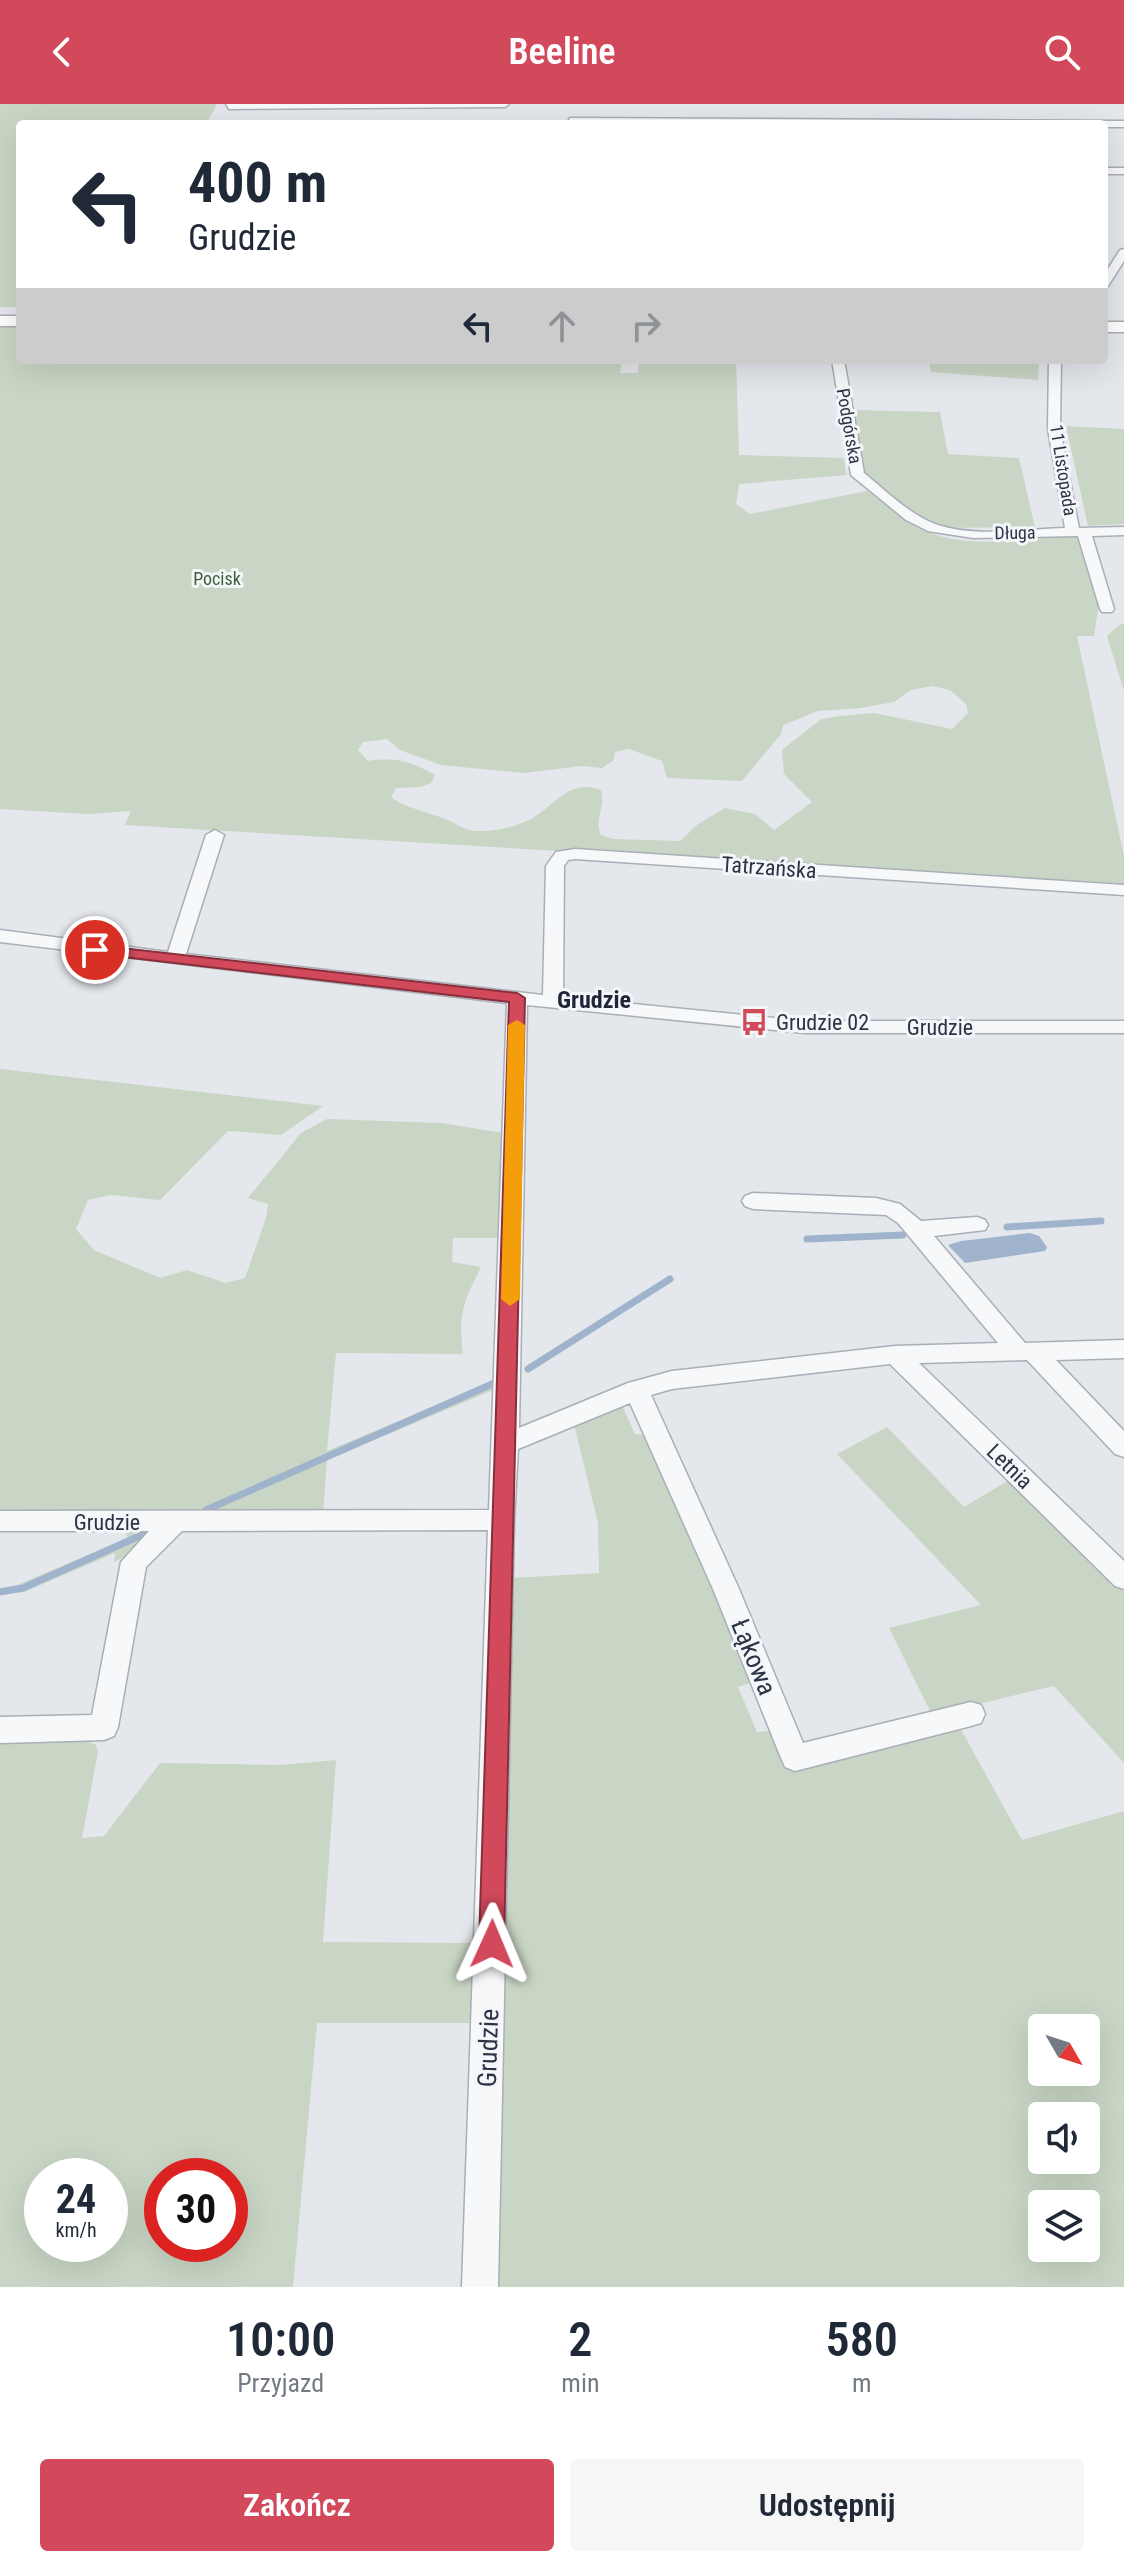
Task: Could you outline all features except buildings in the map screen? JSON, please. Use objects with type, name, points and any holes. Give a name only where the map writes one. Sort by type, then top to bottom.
[{"type":"street","points":[[229,106],[411,109],[505,104]]},
{"type":"street","points":[[254,117],[259,105]]},
{"type":"street","points":[[570,120],[572,109]]},
{"type":"street","points":[[665,120],[782,120]]},
{"type":"street","points":[[1108,275],[1124,252]]},
{"type":"street","name":"Podgórska","points":[[839,364],[858,475],[911,517],[933,528],[953,532]]},
{"type":"street","name":"11 Listopada","points":[[1055,364],[1054,429],[1079,532],[1107,609]]},
{"type":"street","name":"Długa","points":[[953,532],[1124,531]]},
{"type":"street","points":[[175,959],[215,835]]},
{"type":"street","name":"Tatrzańska","points":[[553,1002],[555,866],[562,856],[575,854],[1124,890]]},
{"type":"street","name":"Grudzie","points":[[0,936],[517,998],[805,1027],[1124,1027]]},
{"type":"street","name":"Grudzie","points":[[480,2287],[517,998]]},
{"type":"street","points":[[753,1201],[892,1209],[916,1229],[1026,1351],[1124,1447]]},
{"type":"street","points":[[916,1229],[977,1225]]},
{"type":"street","points":[[506,1444],[637,1390],[672,1380],[895,1355],[1124,1349]]},
{"type":"street","name":"Letnia","points":[[895,1355],[1124,1578]]},
{"type":"street","name":"Łąkowa","points":[[637,1390],[726,1589],[795,1758],[971,1714]]},
{"type":"street","name":"Grudzie","points":[[0,1521],[501,1520]]},
{"type":"street","points":[[0,1730],[104,1727],[134,1562],[175,1522]]},
{"type":"green space","points":[[0,104],[217,104],[208,120],[16,120],[16,307],[0,307]]},
{"type":"green space","name":"Pocisk","points":[[0,323],[16,323],[16,364],[621,364],[620,373],[638,373],[639,364],[736,364],[739,455],[844,458],[846,475],[739,484],[736,504],[750,514],[867,491],[914,524],[944,537],[987,542],[1045,538],[1043,534],[1071,535],[1080,539],[1099,603],[1094,636],[1077,636],[1124,856],[1124,885],[125,825],[131,811],[88,814],[0,809]],"holes":[[[932,686],[950,690],[966,704],[968,713],[952,729],[874,713],[821,719],[782,750],[784,774],[812,802],[774,830],[755,814],[725,808],[698,824],[680,841],[613,839],[601,835],[601,790],[590,787],[571,790],[531,819],[518,824],[491,831],[467,830],[391,797],[396,788],[421,787],[431,783],[435,775],[403,761],[368,761],[358,750],[363,742],[387,739],[400,750],[441,765],[524,773],[582,766],[602,768],[614,760],[615,752],[629,749],[662,761],[667,778],[742,781],[781,734],[783,725],[818,711],[894,702],[911,690]]]},
{"type":"green space","points":[[929,364],[1039,364],[1038,380],[931,372]]},
{"type":"green space","points":[[851,410],[940,412],[948,454],[1019,458],[1035,527],[944,528],[919,517],[862,474]]},
{"type":"green space","points":[[1066,426],[1124,429],[1124,524],[1088,526]]},
{"type":"green space","points":[[1124,624],[1124,691],[1107,636]]},
{"type":"green space","points":[[0,1069],[323,1106],[281,1135],[228,1131],[160,1200],[111,1195],[88,1200],[76,1229],[94,1250],[160,1278],[187,1270],[226,1283],[245,1278],[268,1204],[248,1198],[301,1133],[327,1119],[442,1123],[503,1133],[502,1238],[453,1238],[452,1262],[481,1267],[463,1309],[463,1354],[336,1353],[327,1451],[501,1378],[498,1388],[327,1460],[323,1513],[0,1510]]},
{"type":"green space","points":[[621,1403],[635,1434],[650,1435],[755,1681],[738,1687],[757,1732],[770,1731],[792,1769],[808,1768],[958,1724],[1022,1840],[1124,1811],[1124,2287],[492,2287],[512,1578],[599,1573],[598,1523],[574,1424]]},
{"type":"green space","points":[[887,1427],[964,1507],[1011,1479],[1124,1591],[1124,1763],[1054,1686],[932,1715],[889,1628],[981,1605],[837,1454]]},
{"type":"green space","points":[[155,1526],[133,1552],[114,1562],[115,1553],[24,1592],[0,1594],[0,1588],[17,1585],[128,1538],[123,1527]]},
{"type":"green space","points":[[0,1740],[87,1741],[96,1745],[98,1752],[82,1838],[104,1836],[160,1763],[280,1765],[336,1760],[323,1942],[477,1943],[474,2023],[317,2023],[293,2287],[0,2287]]},
{"type":"water","points":[[1030,1233],[1039,1236],[1047,1247],[1045,1251],[965,1263],[948,1245],[961,1241]]},
{"type":"waterway","points":[[1007,1227],[1101,1221]]},
{"type":"waterway","points":[[807,1239],[903,1235]]},
{"type":"waterway","points":[[528,1369],[670,1279]]},
{"type":"waterway","points":[[206,1510],[499,1381]]},
{"type":"waterway","points":[[0,1592],[23,1588],[144,1534]]},
{"type":"slow traffic","points":[[510,1299],[517,1025]]},
{"type":"place","name":"Grudzie 02","points":[[754,1022]]},
{"type":"district","name":"Grudzie","points":[[594,1000]]},
{"type":"route","points":[[95,950],[517,998],[492,1944]]}]
